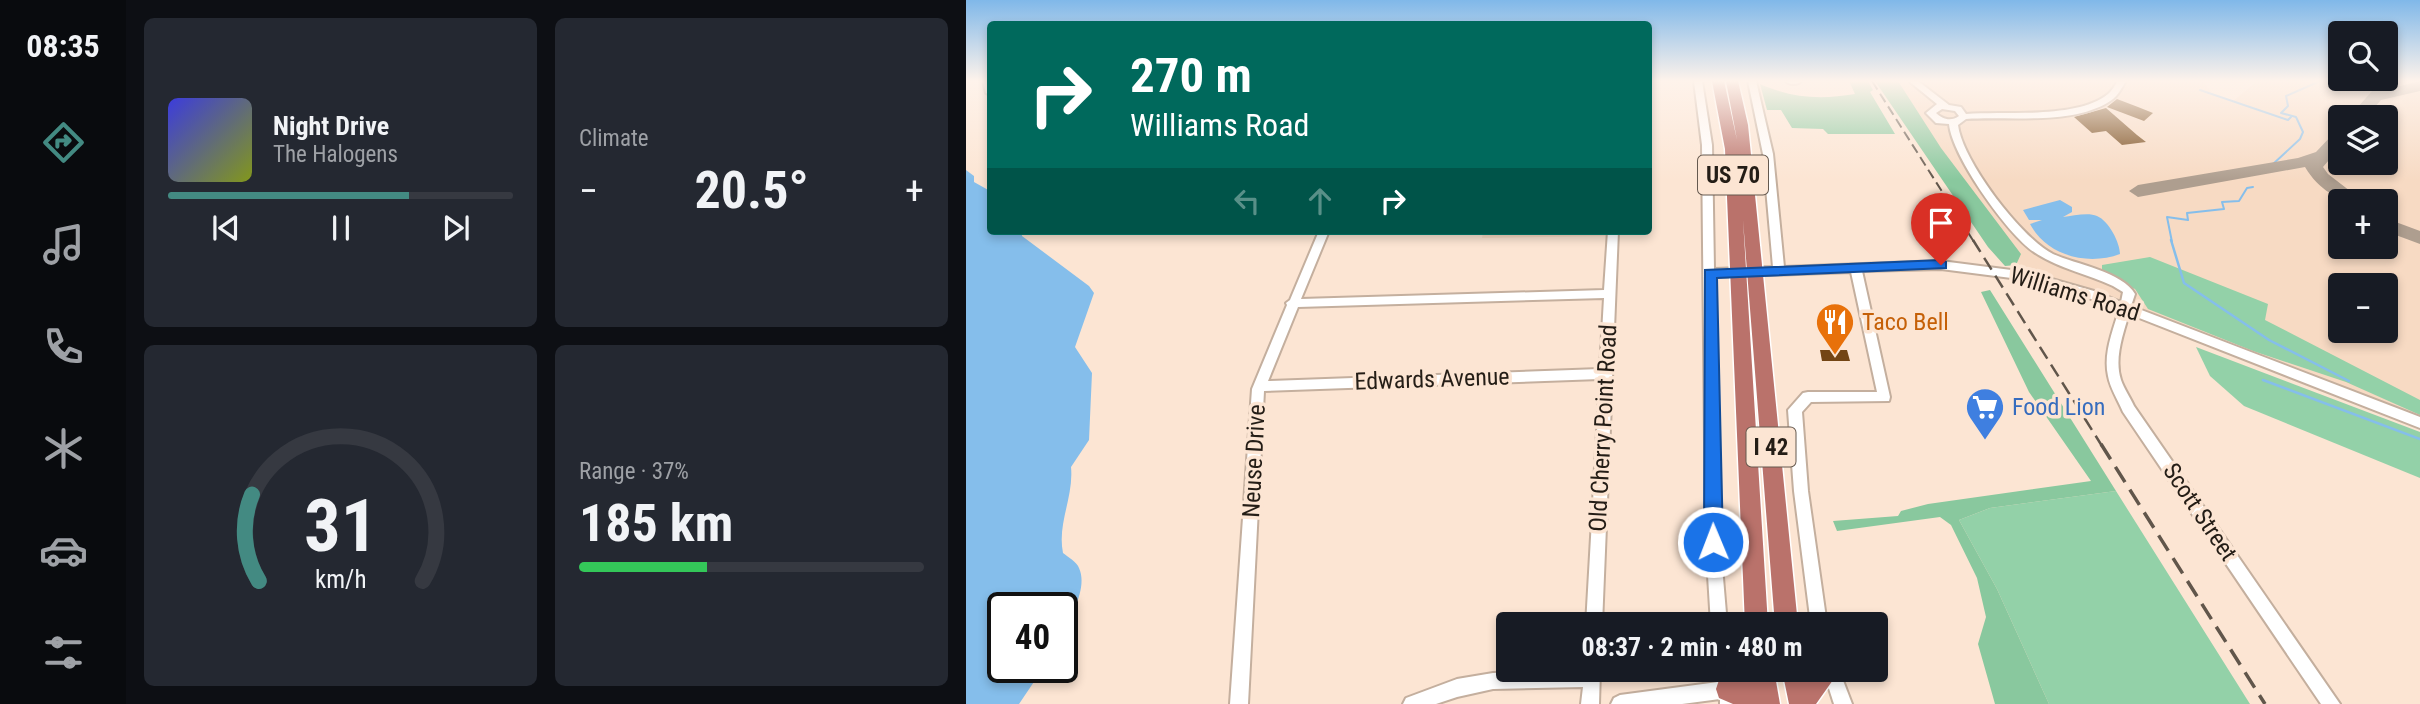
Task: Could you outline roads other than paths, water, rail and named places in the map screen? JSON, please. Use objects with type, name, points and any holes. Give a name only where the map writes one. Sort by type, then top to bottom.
[{"type":"highway","name":"US 70","points":[[1725,114],[1732,149],[1747,270],[1757,612]]},
{"type":"highway","name":"I 42","points":[[1739,114],[1747,270],[1786,612]]},
{"type":"highway","points":[[1764,682],[1768,704]]},
{"type":"highway","points":[[1797,682],[1803,704]]},
{"type":"highway","points":[[1803,704],[1816,682]]},
{"type":"highway","points":[[1727,688],[1760,704]]},
{"type":"street","points":[[1703,114],[1707,145],[1713,528],[1718,612]]},
{"type":"street","points":[[1759,114],[1768,154],[1779,269]]},
{"type":"street","points":[[1932,114],[1939,121],[1952,123],[1964,117],[2039,114]]},
{"type":"street","points":[[1939,121],[1957,151],[1963,154]]},
{"type":"street","points":[[1952,123],[1951,130],[1963,154],[2024,240],[2053,258],[2122,286],[2129,294],[2125,307]]},
{"type":"street","name":"Neuse Drive","points":[[1239,704],[1259,386],[1322,235]]},
{"type":"street","name":"Old Cherry Point Road","points":[[1595,612],[1613,235]]},
{"type":"street","name":"Williams Road","points":[[1710,273],[1941,265],[2013,274],[2066,287],[2125,307],[2420,423]]},
{"type":"street","points":[[1817,612],[1801,491],[1795,410],[1808,397],[1884,397],[1856,267]]},
{"type":"street","points":[[1293,303],[1610,294]]},
{"type":"street","name":"Scott Street","points":[[2125,307],[2114,346],[2114,376],[2128,408],[2331,704]]},
{"type":"street","name":"Edwards Avenue","points":[[1259,386],[1604,374]]},
{"type":"street","points":[[1412,704],[1475,684],[1496,682]]},
{"type":"street","points":[[1590,704],[1591,682]]},
{"type":"street","points":[[1835,682],[1843,704]]},
{"type":"street","points":[[1620,704],[1727,688]]},
{"type":"water","points":[[966,170],[974,176],[974,182],[987,189],[987,235],[1022,235],[1089,286],[1094,293],[1075,347],[1092,373],[1089,440],[1071,467],[1062,531],[1063,553],[1076,564],[1081,576],[1078,599],[1078,592],[987,592],[987,683],[1033,683],[1019,704],[966,704]]},
{"type":"water","points":[[2060,200],[2072,207],[2072,212],[2063,217],[2089,214],[2106,222],[2118,244],[2120,254],[2095,259],[2069,256],[2037,235],[2030,224],[2042,220],[2029,220],[2023,210]]},
{"type":"waterway","points":[[2270,114],[2288,120],[2291,117]]},
{"type":"waterway","points":[[2272,165],[2300,139],[2303,132],[2296,117],[2284,114]]},
{"type":"waterway","points":[[2172,242],[2167,217],[2188,220],[2187,213],[2224,209],[2222,202],[2239,201],[2247,188],[2253,187]]},
{"type":"waterway","points":[[2171,240],[2184,283],[2269,340],[2349,381]]},
{"type":"waterway","points":[[2263,380],[2420,439]]},
{"type":"railway","points":[[1893,114],[1974,242]]},
{"type":"railway","points":[[1973,240],[2102,446]]},
{"type":"railway","points":[[2101,444],[2265,704]]},
{"type":"place","name":"Taco Bell","points":[[1835,356]]},
{"type":"place","name":"Food Lion","points":[[1985,441]]}]
